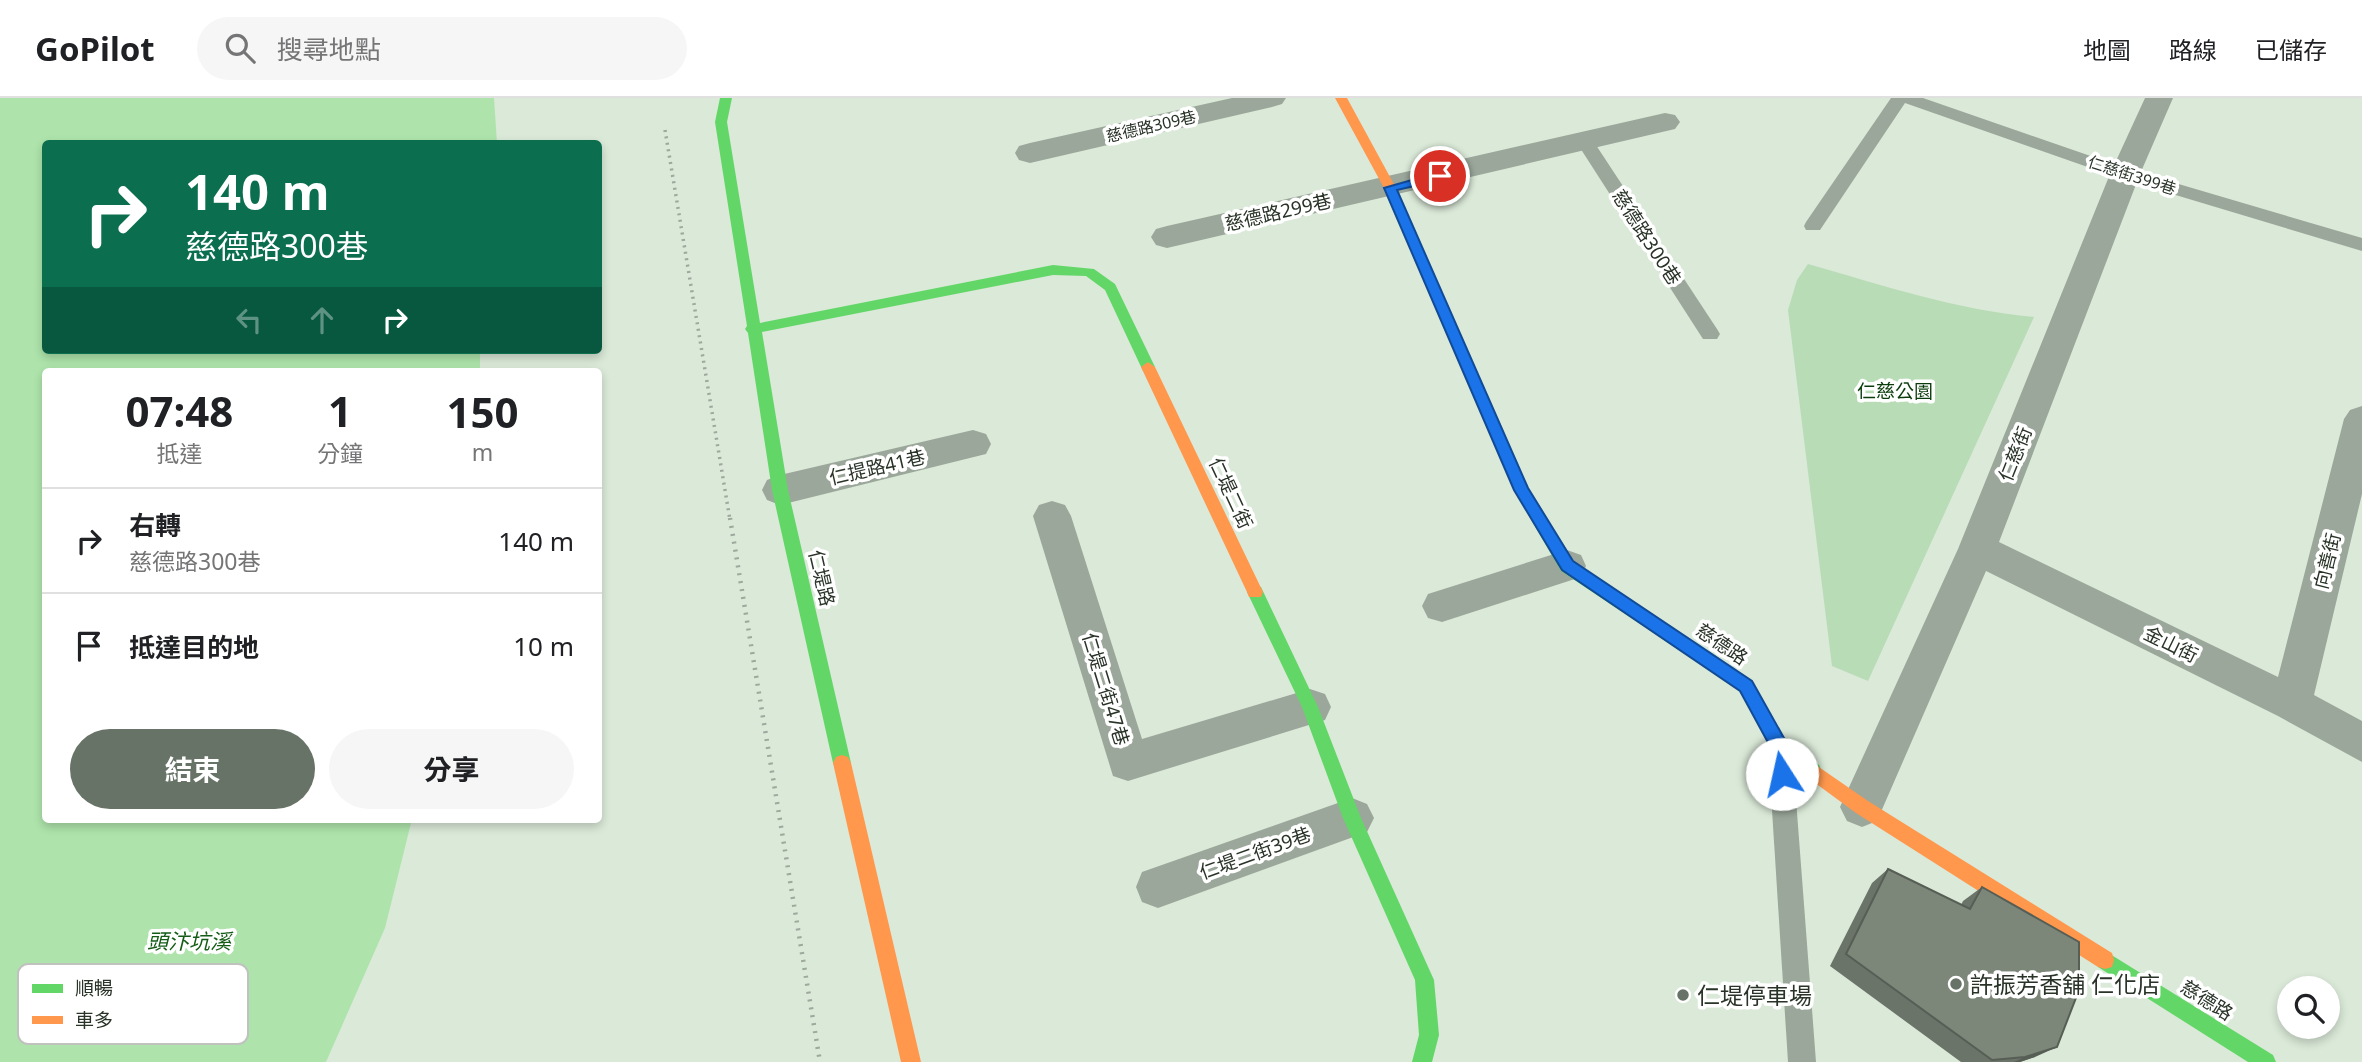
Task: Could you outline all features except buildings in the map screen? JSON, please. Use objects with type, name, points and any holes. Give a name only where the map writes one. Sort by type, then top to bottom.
[{"type":"street","name":"仁堤路","points":[[726,98],[721,122],[752,329],[780,490],[911,1062]]},
{"type":"street","name":"慈德路309巷","points":[[1030,153],[1272,98]]},
{"type":"street","name":"慈德路","points":[[1341,98],[1390,188],[1521,490],[1567,566],[1746,686],[1780,747],[1862,807],[2266,1062]]},
{"type":"street","name":"仁慈街","points":[[1862,807],[1977,549],[2125,174],[2159,98]]},
{"type":"street","points":[[1390,188],[1665,122]]},
{"type":"street","name":"慈德路299巷","points":[[1167,237],[1390,188]]},
{"type":"street","name":"仁堤二街","points":[[752,329],[1035,272],[1089,272],[1110,288],[1310,707],[1352,818],[1424,981],[1429,1035],[1422,1062]]},
{"type":"street","name":"向善街","points":[[2292,703],[2362,419]]},
{"type":"street","name":"仁提路41巷","points":[[780,490],[973,444]]},
{"type":"street","name":"仁堤二街47巷","points":[[1052,516],[1128,762],[1310,707]]},
{"type":"street","name":"金山街","points":[[1977,549],[2292,703],[2362,743]]},
{"type":"street","points":[[1441,606],[1567,566]]},
{"type":"street","name":"仁堤二街39巷","points":[[1158,887],[1352,818]]},
{"type":"lane","points":[[1813,226],[1900,98]]},
{"type":"lane","name":"仁慈街399巷","points":[[1906,98],[2125,174],[2362,245]]},
{"type":"lane","name":"慈德路300巷","points":[[1584,140],[1710,334]]},
{"type":"lane","points":[[1780,747],[1802,1062]]},
{"type":"path","points":[[664,130],[820,1062]]},
{"type":"green space","name":"仁慈公園","points":[[1808,264],[1948,303],[2034,317],[1868,681],[1832,666],[1788,310],[1797,280]]},
{"type":"water","name":"頭汴坑溪","points":[[0,98],[494,98],[497,140],[42,140],[42,354],[480,354],[480,368],[42,368],[42,823],[411,823],[385,928],[326,1062],[0,1062]]},
{"type":"traffic: fast","points":[[726,98],[721,122],[780,490],[842,763]]},
{"type":"traffic: fast","points":[[752,329],[1053,270],[1089,272],[1110,287],[1148,367]]},
{"type":"traffic: fast","points":[[1504,451],[1521,490],[1567,566],[1746,686],[1780,747],[1813,771]]},
{"type":"traffic: fast","points":[[1255,592],[1310,707],[1352,818],[1424,980],[1429,1035],[1422,1062]]},
{"type":"traffic: fast","points":[[2105,960],[2266,1062]]},
{"type":"traffic: slow","points":[[1341,98],[1390,188],[1504,451]]},
{"type":"traffic: slow","points":[[1148,367],[1255,592]]},
{"type":"traffic: slow","points":[[842,763],[911,1062]]},
{"type":"traffic: slow","points":[[1813,771],[1862,807],[2105,960]]},
{"type":"place","name":"許振芳香舖 仁化店","points":[[1956,984]]},
{"type":"place","name":"仁堤停車場","points":[[1683,995]]},
{"type":"route","points":[[1440,176],[1390,188],[1521,490],[1567,566],[1746,686],[1780,747],[1782,774]]}]
